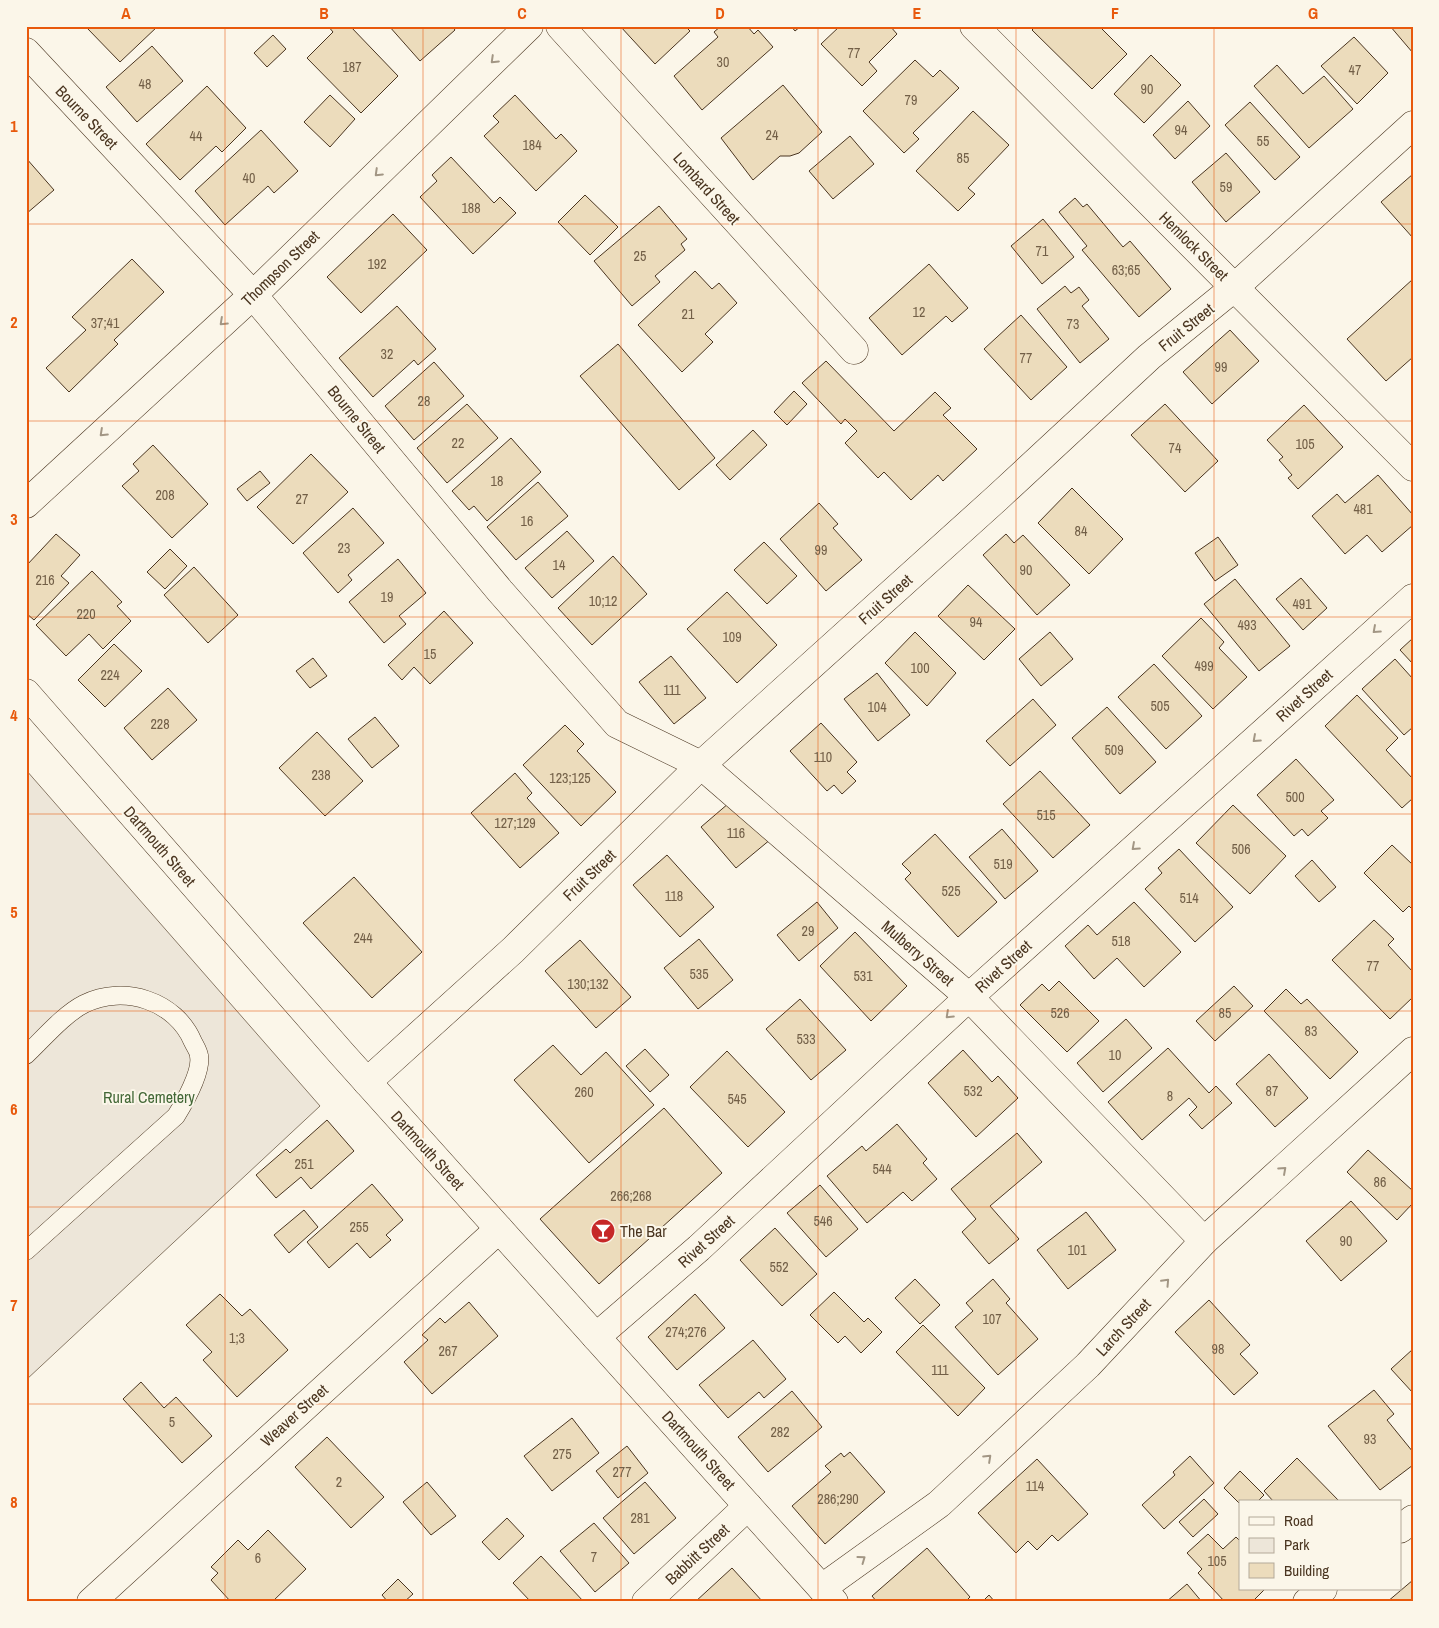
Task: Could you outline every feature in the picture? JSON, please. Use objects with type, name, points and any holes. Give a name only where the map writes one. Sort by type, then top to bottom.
[{"type":"street","name":"Thompson Street","points":[[26,504],[253,295],[529,26]]},
{"type":"street","name":"Lombard Street","points":[[560,26],[854,350]]},
{"type":"street","name":"Hemlock Street","points":[[979,28],[1413,468]]},
{"type":"street","name":"Bourne Street","points":[[26,52],[253,295],[500,591],[617,724],[701,765]]},
{"type":"street","name":"Fruit Street","points":[[367,1082],[513,950],[701,765],[998,498],[1150,357],[1235,287],[1413,125]]},
{"type":"street","name":"Rivet Street","points":[[596,1337],[699,1248],[969,997],[1413,598]]},
{"type":"street","name":"Dartmouth Street","points":[[26,693],[367,1082],[828,1595]]},
{"type":"street","name":"Mulberry Street","points":[[701,765],[969,997],[1204,1241]]},
{"type":"street","name":"Larch Street","points":[[828,1595],[939,1504],[1088,1365],[1204,1241],[1413,1051]]},
{"type":"street","name":"Weaver Street","points":[[91,1602],[499,1229]]},
{"type":"street","name":"Babbitt Street","points":[[646,1602],[748,1506]]},
{"type":"street","points":[[1402,1527],[1413,1519]]},
{"type":"street","points":[[1307,1602],[1322,1590]]},
{"type":"lane","points":[[26,1055],[83,1004],[112,996],[142,998],[168,1008],[188,1029],[200,1057],[191,1091],[176,1116],[26,1251]]},
{"type":"green space","name":"Rural Cemetery","points":[[26,770],[320,1106],[26,1380]]},
{"type":"building","points":[[89,26],[158,26],[120,62],[87,28]]},
{"type":"building","points":[[328,26],[350,26],[398,76],[361,113],[307,58],[333,32]]},
{"type":"building","points":[[389,26],[452,26],[455,30],[420,61]]},
{"type":"building","points":[[620,26],[685,26],[690,31],[655,64]]},
{"type":"building","points":[[721,26],[747,26],[754,34],[758,30],[773,47],[702,110],[674,76],[718,37],[714,32]]},
{"type":"building","points":[[791,26],[801,26],[795,31]]},
{"type":"building","points":[[840,26],[890,26],[897,34],[869,62],[877,71],[862,86],[821,44]]},
{"type":"building","points":[[1036,26],[1099,26],[1127,54],[1092,89],[1032,30]]},
{"type":"building","points":[[1390,26],[1413,26],[1413,53]]},
{"type":"building","points":[[273,35],[286,49],[267,67],[254,53]]},
{"type":"building","points":[[1354,37],[1388,73],[1357,104],[1321,66]]},
{"type":"building","points":[[152,46],[183,81],[137,122],[106,87]]},
{"type":"building","points":[[1151,55],[1181,85],[1144,123],[1114,94]]},
{"type":"building","points":[[915,60],[933,77],[940,70],[959,88],[913,133],[919,139],[904,153],[863,111]]},
{"type":"building","points":[[1277,65],[1303,94],[1324,76],[1353,109],[1309,148],[1254,86]]},
{"type":"building","points":[[783,85],[822,132],[799,153],[790,156],[780,156],[753,180],[721,138]]},
{"type":"building","points":[[207,86],[246,128],[222,152],[216,146],[180,180],[146,144]]},
{"type":"building","points":[[330,95],[355,119],[330,147],[304,122]]},
{"type":"building","points":[[515,95],[556,139],[561,134],[577,151],[536,191],[484,136],[499,122],[493,116]]},
{"type":"building","points":[[1188,101],[1210,126],[1175,159],[1153,135]]},
{"type":"building","points":[[1250,102],[1300,157],[1275,180],[1225,125]]},
{"type":"building","points":[[973,111],[1009,145],[968,188],[975,194],[958,211],[916,171]]},
{"type":"building","points":[[261,130],[298,171],[274,193],[268,186],[225,225],[195,191]]},
{"type":"building","points":[[850,136],[874,164],[833,199],[809,171]]},
{"type":"building","points":[[1226,153],[1260,192],[1226,222],[1192,182]]},
{"type":"building","points":[[451,157],[494,203],[500,197],[516,213],[473,254],[420,197],[437,181],[432,175]]},
{"type":"building","points":[[26,158],[54,190],[26,214]]},
{"type":"building","points":[[1413,174],[1413,238],[1381,202]]},
{"type":"building","points":[[585,195],[618,227],[590,255],[558,222]]},
{"type":"building","points":[[1075,198],[1083,207],[1087,204],[1123,247],[1130,241],[1171,289],[1139,317],[1082,250],[1087,246],[1059,212]]},
{"type":"building","points":[[659,206],[687,239],[681,244],[685,250],[655,276],[660,282],[632,306],[594,261]]},
{"type":"building","points":[[393,214],[427,250],[361,313],[327,277]]},
{"type":"building","points":[[1043,219],[1074,257],[1042,284],[1011,246]]},
{"type":"building","points":[[132,259],[164,292],[114,340],[118,344],[69,392],[46,368],[86,330],[72,317]]},
{"type":"building","points":[[929,264],[968,308],[952,322],[946,316],[902,355],[869,318]]},
{"type":"building","points":[[695,271],[712,289],[719,283],[737,303],[705,334],[713,342],[682,372],[638,325]]},
{"type":"building","points":[[1413,279],[1413,357],[1386,381],[1347,339]]},
{"type":"building","points":[[1065,286],[1071,293],[1079,287],[1089,300],[1082,306],[1109,339],[1080,363],[1037,309]]},
{"type":"building","points":[[397,306],[436,349],[418,365],[414,360],[373,397],[339,358]]},
{"type":"building","points":[[1021,315],[1067,367],[1031,400],[984,349]]},
{"type":"building","points":[[1230,330],[1259,361],[1212,404],[1183,372]]},
{"type":"building","points":[[618,344],[715,458],[679,490],[580,376]]},
{"type":"building","points":[[826,361],[894,431],[935,392],[951,408],[943,415],[977,449],[943,481],[938,475],[911,500],[884,472],[878,478],[845,443],[857,431],[845,419],[841,424],[802,383]]},
{"type":"building","points":[[434,362],[464,396],[414,440],[385,406]]},
{"type":"building","points":[[794,391],[807,404],[787,425],[774,412]]},
{"type":"building","points":[[467,404],[498,438],[447,483],[417,448]]},
{"type":"building","points":[[1165,404],[1218,461],[1185,492],[1131,435]]},
{"type":"building","points":[[1304,405],[1343,447],[1298,489],[1288,478],[1292,475],[1279,460],[1283,457],[1267,440]]},
{"type":"building","points":[[753,430],[767,445],[730,480],[716,465]]},
{"type":"building","points":[[511,438],[541,472],[487,521],[474,506],[469,510],[452,491]]},
{"type":"building","points":[[153,445],[208,504],[172,538],[122,486],[139,471],[133,464]]},
{"type":"building","points":[[311,454],[348,492],[293,544],[257,507]]},
{"type":"building","points":[[260,471],[270,483],[247,501],[237,489]]},
{"type":"building","points":[[1378,475],[1413,515],[1413,525],[1382,552],[1367,535],[1345,554],[1312,516],[1337,494],[1345,503]]},
{"type":"building","points":[[538,482],[568,516],[516,560],[487,527]]},
{"type":"building","points":[[1072,488],[1123,539],[1089,574],[1038,523]]},
{"type":"building","points":[[819,503],[838,524],[833,528],[862,560],[826,591],[780,539]]},
{"type":"building","points":[[353,508],[384,543],[348,575],[352,580],[338,593],[303,553]]},
{"type":"building","points":[[567,531],[594,561],[552,598],[525,568]]},
{"type":"building","points":[[56,534],[80,555],[61,576],[69,583],[34,620],[26,613],[26,566]]},
{"type":"building","points":[[1006,534],[1014,543],[1023,535],[1070,585],[1037,615],[983,555]]},
{"type":"building","points":[[1218,537],[1238,565],[1215,581],[1195,553]]},
{"type":"building","points":[[764,542],[797,576],[767,604],[734,570]]},
{"type":"building","points":[[170,549],[187,566],[165,589],[147,572]]},
{"type":"building","points":[[613,556],[647,594],[592,645],[558,608]]},
{"type":"building","points":[[398,559],[426,593],[399,616],[406,624],[384,643],[349,602]]},
{"type":"building","points":[[194,567],[238,615],[208,643],[164,595]]},
{"type":"building","points":[[92,571],[122,602],[117,606],[131,621],[103,649],[89,634],[66,656],[36,625]]},
{"type":"building","points":[[1301,578],[1327,608],[1303,630],[1276,599]]},
{"type":"building","points":[[1235,579],[1290,646],[1259,671],[1204,604]]},
{"type":"building","points":[[968,585],[1015,629],[984,660],[938,616]]},
{"type":"building","points":[[727,592],[777,645],[737,683],[687,629]]},
{"type":"building","points":[[444,611],[473,643],[430,684],[414,667],[402,680],[388,665]]},
{"type":"building","points":[[1201,618],[1224,642],[1219,648],[1247,677],[1213,709],[1162,656]]},
{"type":"building","points":[[915,632],[956,673],[927,706],[885,663]]},
{"type":"building","points":[[1050,632],[1073,659],[1041,686],[1019,659]]},
{"type":"building","points":[[1413,638],[1413,664],[1400,650]]},
{"type":"building","points":[[114,644],[142,671],[105,707],[78,680]]},
{"type":"building","points":[[671,656],[706,698],[674,724],[639,682]]},
{"type":"building","points":[[313,658],[327,676],[310,688],[296,671]]},
{"type":"building","points":[[1395,659],[1413,679],[1413,727],[1404,735],[1362,689]]},
{"type":"building","points":[[1154,664],[1202,716],[1166,749],[1118,697]]},
{"type":"building","points":[[877,673],[910,715],[878,741],[844,699]]},
{"type":"building","points":[[168,688],[197,720],[152,760],[124,728]]},
{"type":"building","points":[[1357,695],[1398,738],[1386,750],[1413,779],[1413,798],[1402,808],[1325,726]]},
{"type":"building","points":[[1033,699],[1056,725],[1010,766],[986,741]]},
{"type":"building","points":[[1107,707],[1156,762],[1120,794],[1072,738]]},
{"type":"building","points":[[375,717],[399,746],[372,768],[348,739]]},
{"type":"building","points":[[821,723],[857,762],[847,772],[856,781],[842,794],[834,785],[827,791],[790,751]]},
{"type":"building","points":[[565,725],[584,744],[577,751],[616,792],[581,826],[523,765]]},
{"type":"building","points":[[317,732],[363,781],[325,816],[279,768]]},
{"type":"building","points":[[1296,759],[1334,800],[1321,811],[1328,818],[1308,836],[1302,829],[1294,836],[1257,795]]},
{"type":"building","points":[[1040,771],[1090,825],[1053,858],[1003,804]]},
{"type":"building","points":[[515,773],[532,793],[527,798],[559,833],[520,868],[471,813]]},
{"type":"building","points":[[736,797],[771,839],[736,868],[701,827]]},
{"type":"building","points":[[1233,805],[1286,856],[1250,894],[1196,843]]},
{"type":"building","points":[[1002,829],[1038,871],[1005,899],[969,857]]},
{"type":"building","points":[[935,834],[997,902],[958,937],[905,879],[911,873],[902,864]]},
{"type":"building","points":[[1392,845],[1413,865],[1413,910],[1409,906],[1403,912],[1364,873]]},
{"type":"building","points":[[1179,849],[1233,907],[1195,942],[1145,889],[1162,873],[1158,868]]},
{"type":"building","points":[[667,855],[714,907],[680,937],[633,885]]},
{"type":"building","points":[[1312,860],[1336,887],[1319,902],[1295,876]]},
{"type":"building","points":[[354,877],[422,952],[372,998],[303,923]]},
{"type":"building","points":[[817,902],[838,928],[799,961],[777,935]]},
{"type":"building","points":[[1134,902],[1181,952],[1144,987],[1117,958],[1094,979],[1065,946],[1088,925],[1097,935]]},
{"type":"building","points":[[1374,920],[1394,939],[1388,945],[1413,972],[1413,997],[1390,1019],[1332,960]]},
{"type":"building","points":[[855,932],[907,986],[871,1021],[820,966]]},
{"type":"building","points":[[699,939],[733,980],[698,1009],[664,968]]},
{"type":"building","points":[[580,940],[631,997],[596,1028],[545,971]]},
{"type":"building","points":[[1059,981],[1099,1021],[1067,1052],[1020,1005],[1042,984],[1049,991]]},
{"type":"building","points":[[1234,986],[1253,1006],[1215,1041],[1196,1021]]},
{"type":"building","points":[[1286,989],[1301,1004],[1307,999],[1358,1052],[1330,1079],[1264,1011]]},
{"type":"building","points":[[800,999],[846,1050],[811,1080],[766,1029]]},
{"type":"building","points":[[1126,1019],[1152,1048],[1103,1092],[1077,1063]]},
{"type":"building","points":[[553,1045],[581,1075],[606,1052],[654,1105],[589,1163],[514,1080]]},
{"type":"building","points":[[1168,1048],[1209,1093],[1216,1086],[1232,1103],[1202,1129],[1189,1115],[1197,1107],[1189,1098],[1142,1140],[1108,1102]]},
{"type":"building","points":[[645,1049],[669,1075],[650,1092],[626,1066]]},
{"type":"building","points":[[963,1050],[992,1082],[998,1076],[1018,1098],[976,1137],[928,1083]]},
{"type":"building","points":[[727,1051],[785,1112],[748,1147],[690,1087]]},
{"type":"building","points":[[1269,1054],[1308,1098],[1275,1127],[1236,1084]]},
{"type":"building","points":[[664,1108],[722,1173],[599,1284],[540,1219]]},
{"type":"building","points":[[327,1120],[354,1151],[311,1189],[301,1177],[276,1198],[256,1175],[286,1149],[290,1153]]},
{"type":"building","points":[[897,1124],[927,1159],[923,1163],[937,1179],[912,1201],[903,1192],[867,1223],[827,1176],[862,1146],[866,1151]]},
{"type":"building","points":[[1017,1133],[1042,1162],[990,1206],[1019,1239],[989,1264],[962,1232],[976,1219],[951,1189]]},
{"type":"building","points":[[1368,1150],[1413,1191],[1413,1203],[1397,1220],[1347,1172]]},
{"type":"building","points":[[372,1184],[403,1220],[386,1235],[391,1240],[370,1258],[357,1243],[329,1268],[307,1242]]},
{"type":"building","points":[[820,1185],[858,1229],[826,1257],[787,1213]]},
{"type":"building","points":[[1351,1201],[1387,1241],[1341,1281],[1306,1241]]},
{"type":"building","points":[[304,1210],[318,1227],[289,1253],[274,1235]]},
{"type":"building","points":[[1086,1212],[1116,1250],[1068,1289],[1037,1250]]},
{"type":"building","points":[[775,1228],[817,1274],[782,1306],[740,1260]]},
{"type":"building","points":[[915,1279],[940,1305],[920,1324],[895,1298]]},
{"type":"building","points":[[993,1279],[1010,1299],[1006,1303],[1038,1339],[998,1375],[955,1327],[973,1311],[966,1303]]},
{"type":"building","points":[[834,1292],[864,1322],[868,1318],[882,1332],[861,1353],[845,1336],[838,1343],[810,1315]]},
{"type":"building","points":[[220,1294],[242,1316],[250,1309],[288,1350],[237,1397],[203,1360],[212,1352],[186,1325]]},
{"type":"building","points":[[695,1294],[725,1328],[677,1370],[648,1337]]},
{"type":"building","points":[[1209,1300],[1250,1345],[1240,1354],[1258,1373],[1234,1395],[1175,1332]]},
{"type":"building","points":[[469,1302],[498,1336],[432,1394],[404,1362],[428,1340],[422,1335],[440,1318],[445,1323]]},
{"type":"building","points":[[923,1325],[985,1388],[958,1416],[896,1352]]},
{"type":"building","points":[[753,1340],[786,1379],[764,1398],[759,1392],[728,1418],[699,1385]]},
{"type":"building","points":[[1413,1349],[1413,1393],[1391,1369]]},
{"type":"building","points":[[141,1382],[164,1408],[176,1397],[212,1436],[182,1463],[123,1399]]},
{"type":"building","points":[[1374,1390],[1394,1414],[1387,1420],[1413,1452],[1413,1465],[1380,1490],[1328,1426]]},
{"type":"building","points":[[792,1391],[822,1427],[768,1472],[738,1437]]},
{"type":"building","points":[[572,1418],[599,1453],[552,1491],[524,1456]]},
{"type":"building","points":[[327,1437],[384,1497],[351,1528],[295,1467]]},
{"type":"building","points":[[627,1446],[648,1473],[618,1498],[596,1471]]},
{"type":"building","points":[[850,1452],[885,1492],[825,1544],[792,1506],[831,1472],[825,1466],[841,1453],[844,1457]]},
{"type":"building","points":[[1190,1456],[1214,1483],[1164,1529],[1142,1505],[1175,1475],[1173,1472]]},
{"type":"building","points":[[1297,1458],[1338,1500],[1272,1500],[1264,1491]]},
{"type":"building","points":[[1037,1459],[1088,1514],[1058,1541],[1052,1535],[1037,1550],[1028,1541],[1016,1553],[978,1513]]},
{"type":"building","points":[[1240,1471],[1264,1495],[1259,1500],[1239,1500],[1239,1503],[1224,1488]]},
{"type":"building","points":[[427,1482],[456,1516],[431,1535],[403,1502]]},
{"type":"building","points":[[645,1482],[676,1518],[634,1554],[603,1518]]},
{"type":"building","points":[[1204,1499],[1218,1514],[1193,1537],[1179,1522]]},
{"type":"building","points":[[507,1518],[524,1536],[499,1560],[482,1542]]},
{"type":"building","points":[[594,1523],[629,1563],[595,1592],[560,1551]]},
{"type":"building","points":[[268,1530],[306,1569],[272,1602],[231,1602],[211,1580],[218,1573],[211,1567],[238,1540],[248,1550]]},
{"type":"building","points":[[1208,1534],[1223,1549],[1236,1537],[1239,1540],[1239,1590],[1264,1590],[1252,1602],[1225,1602],[1198,1573],[1202,1569],[1187,1553]]},
{"type":"building","points":[[927,1548],[970,1597],[965,1602],[877,1602],[872,1596]]},
{"type":"building","points":[[541,1556],[584,1602],[531,1602],[513,1583]]},
{"type":"building","points":[[732,1568],[763,1602],[695,1602]]},
{"type":"building","points":[[398,1579],[413,1594],[404,1602],[388,1602],[382,1595]]},
{"type":"building","points":[[1413,1580],[1413,1602],[1387,1602],[1402,1590]]},
{"type":"building","points":[[1187,1584],[1202,1602],[1166,1602]]},
{"type":"building","points":[[989,1595],[995,1602],[982,1602]]},
{"type":"place","name":"The Bar","points":[[603,1231]]}]
